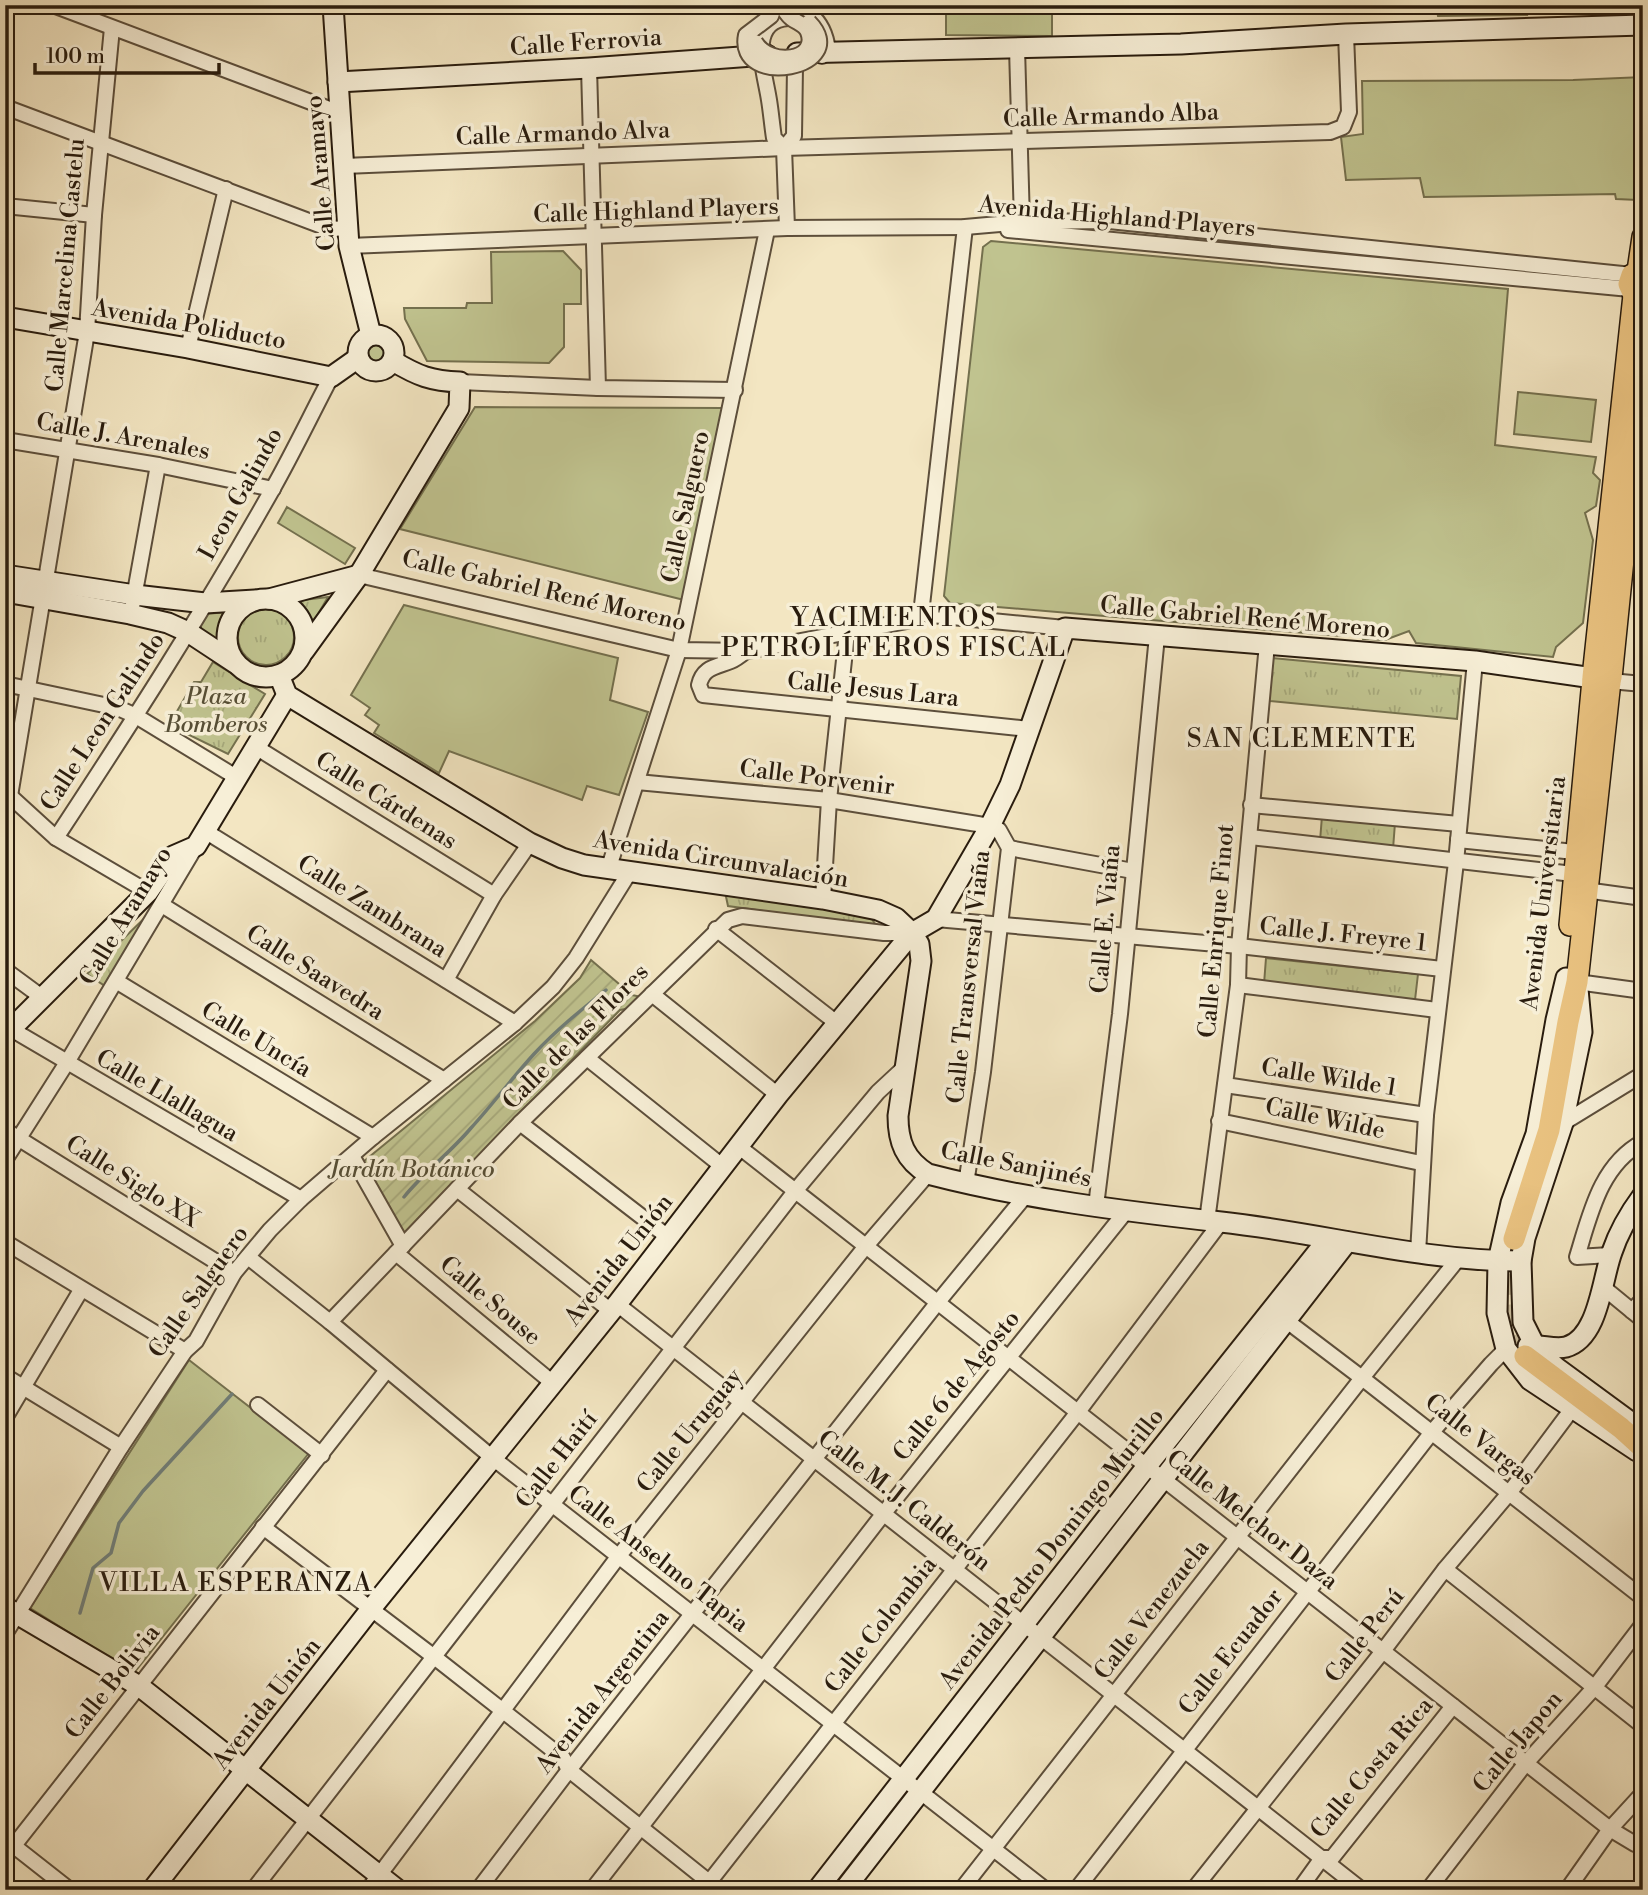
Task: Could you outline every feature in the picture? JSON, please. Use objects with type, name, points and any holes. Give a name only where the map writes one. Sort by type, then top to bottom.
[{"type":"main road","name":"Calle Aramayo","points":[[332,5],[349,237],[372,335]]},
{"type":"main road","points":[[755,56],[828,50],[1181,44],[1346,34],[1643,25]]},
{"type":"main road","name":"Calle Ferrovia","points":[[338,82],[755,56]]},
{"type":"main road","name":"Avenida Universitaria","points":[[1643,237],[1637,283],[1634,413],[1624,550],[1602,680],[1571,980],[1556,1020],[1536,1134],[1511,1203],[1498,1261],[1497,1313],[1522,1350],[1557,1368],[1643,1431]]},
{"type":"main road","name":"Avenida Poliducto","points":[[5,317],[188,348],[331,377]]},
{"type":"main road","points":[[372,335],[383,335],[392,344],[395,355],[393,361],[384,369],[372,371],[363,366],[358,358],[361,341],[372,335]]},
{"type":"main road","points":[[331,377],[358,358]]},
{"type":"main road","points":[[133,605],[188,632],[253,676],[262,678],[279,675],[296,665],[359,575],[459,408],[460,382],[435,381],[418,376],[393,361]]},
{"type":"main road","name":"Avenida Universitaria","points":[[1634,413],[1643,362]]},
{"type":"main road","points":[[5,575],[43,590],[133,605],[262,600],[281,602],[299,616],[304,627],[304,650]]},
{"type":"main road","points":[[237,665],[230,653],[228,627],[243,606],[359,575]]},
{"type":"main road","points":[[5,592],[43,590]]},
{"type":"main road","name":"Calle Gabriel René Moreno","points":[[1065,628],[1475,661],[1602,680]]},
{"type":"main road","name":"Avenida Unión","points":[[152,1890],[370,1610],[614,1308],[778,1095],[912,933],[936,919],[990,826],[1010,785],[1065,628]]},
{"type":"main road","points":[[279,675],[287,695]]},
{"type":"main road","name":"Calle Aramayo","points":[[201,839],[254,746],[287,695]]},
{"type":"main road","name":"Avenida Circunvalación","points":[[287,695],[530,843],[562,858],[608,870],[823,899],[877,910],[896,918],[912,933]]},
{"type":"main road","points":[[8,1032],[155,899],[173,856],[201,839]]},
{"type":"main road","name":"Calle Sanjinés","points":[[912,933],[919,944],[922,961],[898,1116],[898,1135],[904,1153],[915,1166],[928,1174],[966,1184],[1026,1195],[1338,1241]]},
{"type":"main road","points":[[1514,1239],[1549,1130],[1568,1022],[1571,980]]},
{"type":"main road","name":"Avenida Universitaria","points":[[1571,980],[1582,1032],[1563,1123],[1525,1238],[1521,1261],[1522,1350],[1530,1380],[1643,1455]]},
{"type":"main road","points":[[1557,1368],[1557,1358],[1566,1347],[1579,1339],[1590,1325],[1604,1288],[1610,1255],[1625,1220],[1643,1195]]},
{"type":"main road","points":[[1338,1241],[1458,1259],[1521,1261]]},
{"type":"main road","name":"Avenida Pedro Domingo Murillo","points":[[817,1890],[1147,1466],[1279,1315],[1338,1241]]},
{"type":"main road","name":"Avenida Pedro Domingo Murillo","points":[[844,1890],[1165,1480],[1279,1315]]},
{"type":"main road","points":[[1522,1350],[1566,1347]]},
{"type":"main road","points":[[1522,1350],[1643,1448]]},
{"type":"main road","points":[[1621,1428],[1643,1440]]},
{"type":"main road","points":[[11,1610],[139,1686],[307,1820],[374,1882],[398,1890]]},
{"type":"street","points":[[52,5],[340,113]]},
{"type":"street","points":[[755,56],[772,24],[783,18],[799,17],[816,29],[818,49],[812,58],[801,65],[785,69],[764,65],[754,59],[746,50],[746,35],[771,16],[778,5],[791,18],[809,32],[807,46],[803,53],[792,57],[755,56]]},
{"type":"street","points":[[784,148],[774,138],[755,56],[753,30],[757,23],[776,9],[803,9],[814,15],[821,24],[826,34],[828,50]]},
{"type":"street","name":"Calle Marcelina Castelu","points":[[8,796],[87,332],[94,215],[111,28]]},
{"type":"street","name":"Calle Armando Alba","points":[[784,148],[1330,132],[1343,127],[1349,113],[1346,34]]},
{"type":"street","points":[[1017,48],[1021,222]]},
{"type":"street","name":"Calle Ferrovia","points":[[755,56],[796,66],[813,64],[828,50]]},
{"type":"street","points":[[787,228],[784,148],[794,136],[796,66]]},
{"type":"street","points":[[589,68],[598,388]]},
{"type":"street","name":"Calle Highland Players","points":[[5,107],[349,237],[594,236],[787,228],[965,227]]},
{"type":"street","name":"Calle Armando Alva","points":[[344,166],[784,148]]},
{"type":"street","points":[[188,348],[226,189]]},
{"type":"street","points":[[5,206],[94,215]]},
{"type":"street","points":[[1107,239],[1109,221]]},
{"type":"street","name":"Avenida Highland Players","points":[[965,227],[1021,222],[1109,221],[1637,283]]},
{"type":"street","points":[[920,614],[965,227]]},
{"type":"street","name":"Avenida Highland Players","points":[[965,227],[1637,283]]},
{"type":"street","name":"Calle Salguero","points":[[608,870],[679,649],[767,230]]},
{"type":"street","name":"Leon Galindo","points":[[188,632],[273,489],[331,377]]},
{"type":"street","points":[[460,382],[735,390]]},
{"type":"street","name":"Calle J. Arenales","points":[[5,440],[158,465],[273,489]]},
{"type":"street","points":[[133,605],[158,465]]},
{"type":"street","name":"Calle Gabriel René Moreno","points":[[359,575],[679,649],[748,651],[907,621],[920,614],[1065,628]]},
{"type":"street","name":"Calle Leon Galindo","points":[[56,838],[188,632]]},
{"type":"street","points":[[823,899],[847,632]]},
{"type":"street","name":"Calle E. Viaña","points":[[1096,1206],[1111,1097],[1157,636]]},
{"type":"street","name":"Calle Enrique Finot","points":[[1214,1222],[1219,1121],[1238,985],[1239,946],[1267,644]]},
{"type":"street","name":"Calle Jesus Lara","points":[[748,651],[705,672],[699,685],[703,695],[1029,729]]},
{"type":"street","points":[[1418,1253],[1421,1163],[1456,862],[1475,661]]},
{"type":"street","name":"Calle Gabriel René Moreno","points":[[1602,680],[1643,684]]},
{"type":"street","points":[[5,684],[118,708],[136,716],[236,777]]},
{"type":"street","name":"Calle Cárdenas","points":[[254,746],[494,895]]},
{"type":"street","name":"Calle Porvenir","points":[[637,782],[830,800],[990,826]]},
{"type":"street","name":"Calle Saavedra","points":[[8,796],[56,838],[444,1080]]},
{"type":"street","points":[[1251,805],[1459,824]]},
{"type":"street","name":"Calle Transversal Viaña","points":[[966,1184],[983,1072],[1009,848],[1006,838],[999,830],[990,826]]},
{"type":"street","points":[[1250,837],[1456,862],[1583,873]]},
{"type":"street","name":"Calle Zambrana","points":[[201,839],[446,980],[515,1023]]},
{"type":"street","points":[[1458,840],[1583,873],[1643,898]]},
{"type":"street","points":[[446,980],[494,895],[530,843]]},
{"type":"street","points":[[1009,848],[1133,871]]},
{"type":"street","name":"Calle Salguero","points":[[5,1634],[11,1610],[185,1351],[196,1341],[234,1273],[270,1230],[301,1199],[373,1137],[515,1023],[553,987],[576,958],[629,873]]},
{"type":"street","name":"Calle Aramayo","points":[[5,1160],[12,1134],[66,1064],[116,981],[155,899]]},
{"type":"street","name":"Calle de las Flores","points":[[330,1322],[520,1123],[728,920],[742,916],[884,933],[912,933]]},
{"type":"street","name":"Calle J. Freyre 1","points":[[936,919],[1239,946],[1442,968]]},
{"type":"street","points":[[716,929],[838,1024]]},
{"type":"street","points":[[5,970],[43,998]]},
{"type":"street","points":[[1571,980],[1643,990]]},
{"type":"street","name":"Calle Uncía","points":[[116,981],[373,1137]]},
{"type":"street","points":[[1238,985],[1437,1010]]},
{"type":"street","points":[[652,994],[778,1095]]},
{"type":"street","name":"Calle Llallagua","points":[[8,1032],[301,1199]]},
{"type":"street","points":[[587,1058],[722,1166]]},
{"type":"street","name":"Calle Haití","points":[[253,1890],[796,1190],[878,1092],[906,1066]]},
{"type":"street","points":[[1563,1123],[1638,1077]]},
{"type":"street","name":"Calle Wilde 1","points":[[1225,1085],[1426,1115]]},
{"type":"street","name":"Calle Wilde","points":[[1219,1121],[1421,1163]]},
{"type":"street","points":[[520,1123],[668,1237]]},
{"type":"street","name":"Calle Siglo XX","points":[[12,1134],[234,1273]]},
{"type":"street","points":[[1610,1255],[1577,1257],[1603,1183],[1632,1148],[1643,1142]]},
{"type":"street","name":"Calle Melchor Daza","points":[[738,1146],[1610,1829],[1643,1846]]},
{"type":"street","name":"Calle Souse","points":[[352,1156],[400,1249],[554,1384]]},
{"type":"street","name":"Calle Uruguay","points":[[374,1882],[618,1557],[866,1246],[928,1174]]},
{"type":"street","name":"Calle M. J. Calderón","points":[[457,1189],[614,1308],[674,1348],[1362,1890]]},
{"type":"street","name":"Avenida Argentina","points":[[478,1890],[814,1459],[1026,1195]]},
{"type":"street","name":"Calle 6 de Agosto","points":[[592,1890],[884,1513],[1127,1210]]},
{"type":"street","name":"Calle Colombia","points":[[710,1887],[832,1723],[1078,1412],[1214,1222]]},
{"type":"street","points":[[5,1241],[81,1290],[185,1351]]},
{"type":"street","name":"Calle Anselmo Tapia","points":[[248,1257],[550,1504],[1045,1890]]},
{"type":"street","name":"Calle Venezuela","points":[[961,1890],[1458,1259]]},
{"type":"street","points":[[1604,1288],[1637,1315],[1643,1299]]},
{"type":"street","points":[[5,1418],[81,1290]]},
{"type":"street","name":"Calle Vargas","points":[[1279,1315],[1643,1598]]},
{"type":"street","name":"Calle Ecuador","points":[[1076,1890],[1432,1432],[1490,1364],[1522,1350]]},
{"type":"street","name":"Calle Bolivia","points":[[10,1851],[387,1370]]},
{"type":"street","points":[[5,1376],[121,1447]]},
{"type":"street","points":[[258,1405],[322,1455]]},
{"type":"street","name":"Calle Perú","points":[[1193,1890],[1445,1569],[1510,1492],[1572,1409]]},
{"type":"street","points":[[263,1527],[563,1758],[569,1770],[641,1827],[710,1887]]},
{"type":"street","points":[[1445,1569],[1643,1726]]},
{"type":"street","name":"Calle Japon","points":[[1428,1890],[1526,1763],[1594,1688],[1643,1624]]},
{"type":"street","name":"Calle Costa Rica","points":[[1299,1890],[1322,1858],[1332,1858],[1453,1706]]},
{"type":"street","points":[[1567,1890],[1610,1829],[1643,1793]]},
{"type":"street","points":[[10,1851],[70,1890]]},
{"type":"green space","points":[[946,5],[1052,5],[1052,36],[946,35]]},
{"type":"green space","points":[[1436,5],[1525,5],[1527,15],[1438,16]]},
{"type":"green space","points":[[1643,77],[1643,121],[1636,122],[1638,200],[1616,199],[1615,194],[1424,197],[1420,178],[1346,180],[1341,137],[1363,134],[1362,81]]},
{"type":"green space","points":[[991,241],[1508,289],[1495,445],[1596,457],[1593,473],[1600,480],[1596,506],[1585,513],[1593,540],[1583,623],[1556,647],[1553,657],[1416,643],[1409,631],[1385,640],[1363,639],[1356,624],[1343,627],[1341,636],[950,603],[944,596],[983,247]]},
{"type":"green space","points":[[563,251],[581,270],[581,304],[564,304],[564,347],[549,363],[427,361],[405,319],[404,308],[466,308],[467,303],[492,303],[491,252]]},
{"type":"green space","points":[[377,342],[385,345],[388,353],[385,361],[377,364],[369,361],[366,353],[369,345]]},
{"type":"green space","points":[[1518,392],[1596,400],[1591,442],[1514,434]]},
{"type":"green space","points":[[475,407],[723,408],[684,600],[400,529]]},
{"type":"green space","points":[[287,507],[355,548],[345,564],[278,523]]},
{"type":"green space","points":[[328,597],[311,626],[309,617],[295,601]]},
{"type":"green space","points":[[404,605],[618,658],[610,700],[648,712],[619,795],[587,786],[582,800],[449,751],[439,773],[374,733],[379,725],[365,715],[370,708],[351,695]]},
{"type":"green space","points":[[260,609],[272,609],[282,613],[290,621],[294,637],[290,653],[282,661],[272,665],[260,665],[250,661],[242,653],[238,643],[238,631],[242,621],[250,613]]},
{"type":"green space","points":[[229,612],[221,633],[223,645],[202,631],[200,624],[204,614]]},
{"type":"green space","points":[[1272,658],[1461,676],[1457,719],[1269,701]]},
{"type":"green space","name":"Plaza Bomberos","points":[[213,662],[265,694],[228,754],[169,725],[194,682],[201,682]]},
{"type":"green space","points":[[1322,816],[1395,823],[1393,849],[1320,841]]},
{"type":"green space","points":[[725,892],[870,916],[877,927],[728,906]]},
{"type":"green space","points":[[160,903],[105,986],[87,974]]},
{"type":"green space","points":[[1266,958],[1418,974],[1415,1000],[1264,984]]},
{"type":"green space","name":"Jardín Botánico","points":[[591,960],[632,995],[642,997],[631,1008],[620,1010],[403,1234],[363,1162],[535,1021],[580,978]]},
{"type":"green space","points":[[189,1360],[309,1453],[134,1673],[30,1608]]},
{"type":"green space","points":[[1143,1480],[1151,1486],[1042,1627],[1034,1621]]},
{"type":"green space","points":[[1023,1634],[1031,1640],[922,1781],[914,1775]]},
{"type":"green space","points":[[901,1792],[908,1798],[837,1890],[825,1890]]},
{"type":"waterway","points":[[404,1197],[463,1137],[542,1045],[606,990]]},
{"type":"waterway","points":[[80,1613],[93,1568],[111,1553],[119,1523],[143,1491],[232,1394]]},
{"type":"tunnel","points":[[1513,1243],[1509,1301],[1514,1328],[1525,1356]]},
{"type":"district","name":"YACIMIENTOS PETROLÍFEROS FISCAL","points":[[894,633]]},
{"type":"district","name":"SAN CLEMENTE","points":[[1302,739]]},
{"type":"district","name":"VILLA ESPERANZA","points":[[236,1583]]}]
